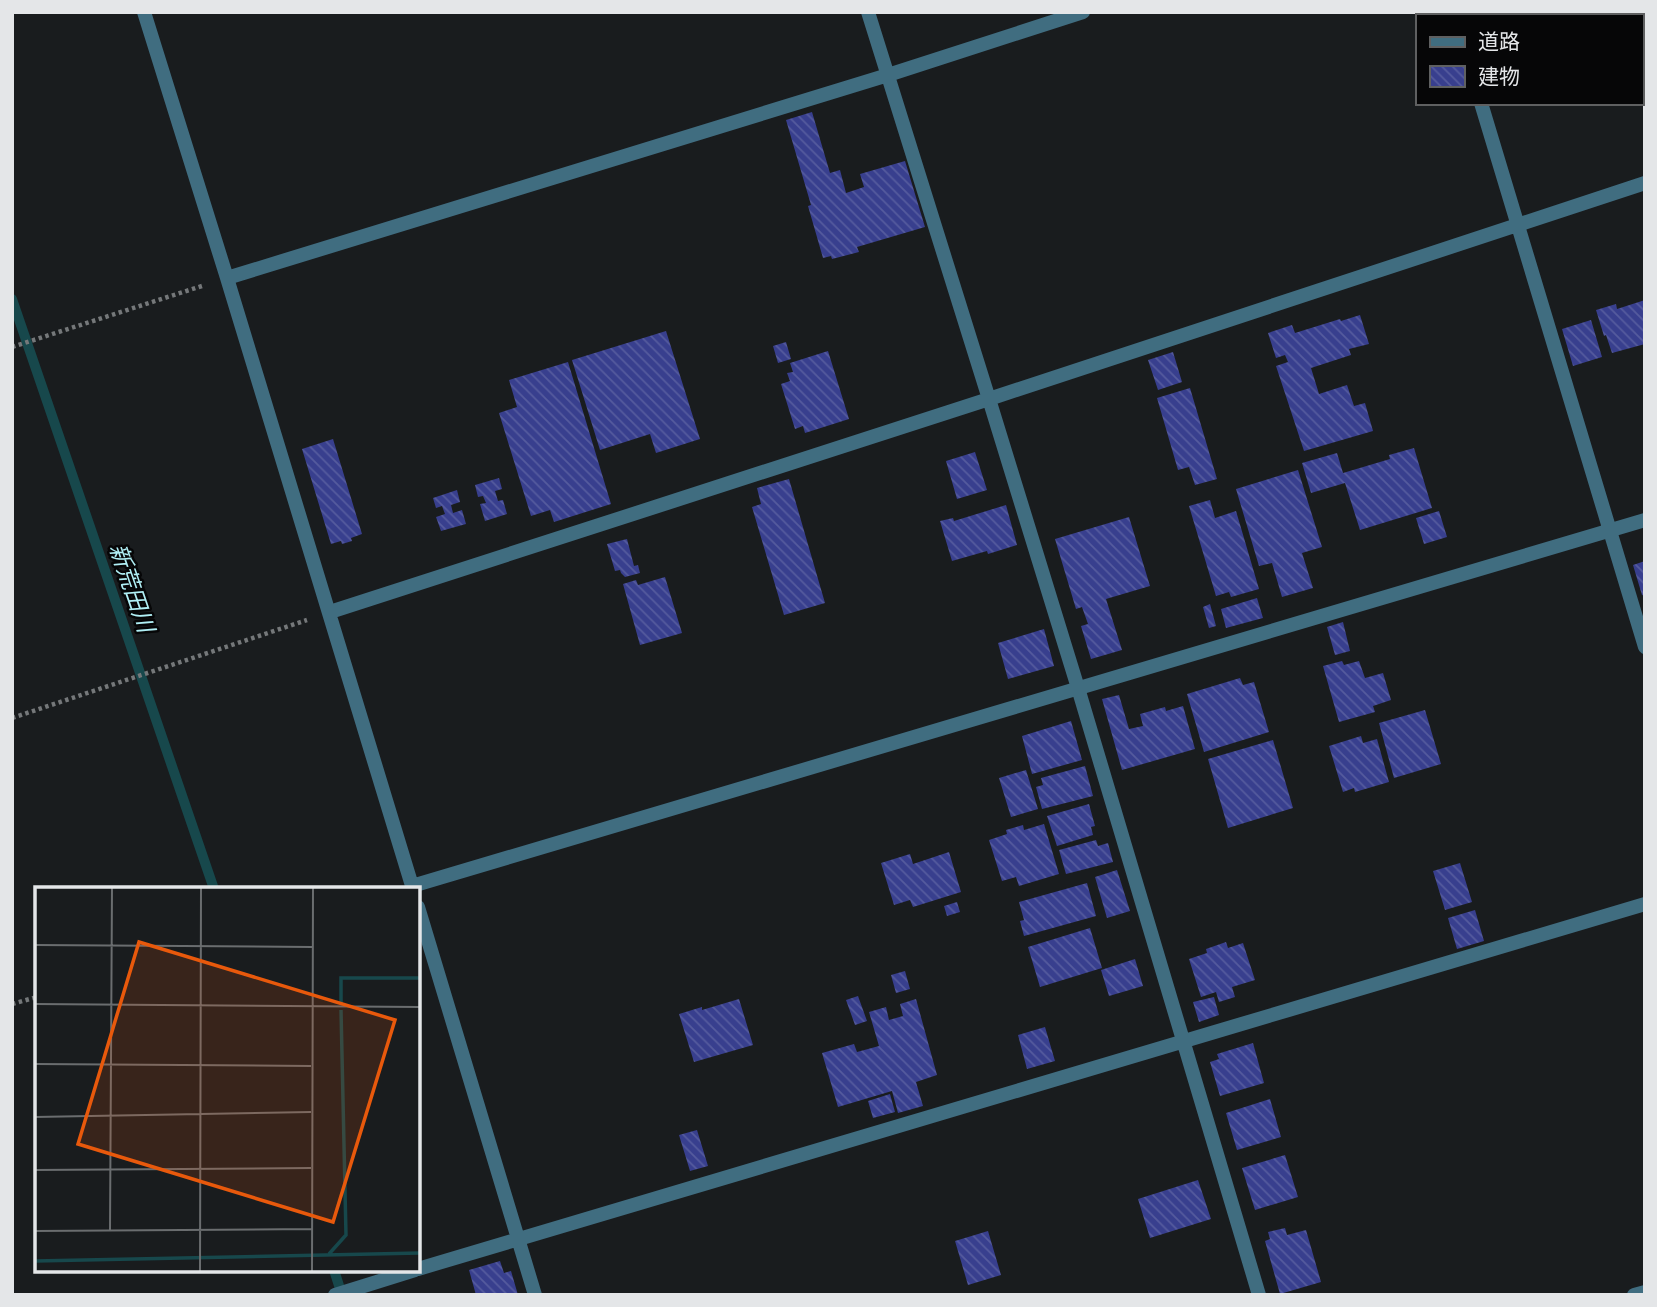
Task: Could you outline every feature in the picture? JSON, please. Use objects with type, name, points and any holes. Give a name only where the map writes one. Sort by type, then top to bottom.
[{"type":"street","points":[[144,12],[330,612],[412,887],[1645,520]]},
{"type":"street","points":[[868,12],[1078,688],[1259,1295]]},
{"type":"street","points":[[227,278],[888,75],[1083,12]]},
{"type":"street","points":[[1482,105],[1645,647]]},
{"type":"street","points":[[330,612],[1645,183]]},
{"type":"street","points":[[420,1269],[1645,904]]},
{"type":"street","points":[[420,914],[535,1295]]},
{"type":"street","points":[[335,1295],[410,1272]]},
{"type":"street","points":[[1634,1295],[1645,1292]]},
{"type":"path","points":[[12,347],[227,278]]},
{"type":"path","points":[[12,718],[330,612]]},
{"type":"path","points":[[12,1004],[35,998]]},
{"type":"building","points":[[812,112],[830,173],[840,170],[846,193],[864,187],[860,174],[905,161],[925,227],[857,247],[859,252],[832,259],[831,256],[823,258],[808,206],[811,205],[786,120]]},
{"type":"building","points":[[1645,300],[1645,344],[1612,353],[1596,310],[1616,304],[1617,309]]},
{"type":"building","points":[[1360,315],[1369,344],[1349,349],[1351,355],[1311,368],[1319,394],[1347,385],[1354,406],[1365,403],[1373,431],[1304,451],[1276,366],[1288,362],[1285,355],[1276,358],[1268,333],[1292,325],[1295,333]]},
{"type":"building","points":[[1591,320],[1602,357],[1573,366],[1562,329]]},
{"type":"building","points":[[666,331],[700,439],[656,453],[650,434],[600,450],[572,360]]},
{"type":"building","points":[[786,342],[791,359],[778,363],[773,346]]},
{"type":"building","points":[[828,351],[849,419],[805,433],[803,426],[795,429],[781,384],[790,381],[787,373],[793,372],[790,363]]},
{"type":"building","points":[[1173,352],[1182,382],[1158,390],[1148,360]]},
{"type":"building","points":[[568,362],[611,504],[554,522],[550,510],[531,516],[499,413],[517,407],[509,380]]},
{"type":"building","points":[[1190,388],[1217,479],[1195,485],[1189,467],[1178,470],[1157,398]]},
{"type":"building","points":[[333,439],[362,534],[342,544],[341,541],[331,544],[302,449]]},
{"type":"building","points":[[1414,448],[1432,508],[1360,530],[1345,483],[1311,493],[1302,463],[1337,453],[1343,473],[1390,459],[1389,455]]},
{"type":"building","points":[[975,452],[987,490],[957,499],[946,461]]},
{"type":"building","points":[[1298,470],[1322,547],[1302,553],[1313,588],[1282,597],[1272,563],[1259,566],[1236,489]]},
{"type":"building","points":[[499,478],[502,489],[495,491],[498,501],[503,500],[507,514],[485,521],[480,504],[486,503],[483,496],[478,497],[475,485]]},
{"type":"building","points":[[789,479],[825,603],[784,615],[752,507],[761,504],[757,488]]},
{"type":"building","points":[[457,490],[460,502],[451,505],[453,513],[462,510],[466,524],[441,531],[436,517],[445,514],[442,506],[436,508],[433,498]]},
{"type":"building","points":[[1210,500],[1215,518],[1236,511],[1259,589],[1231,597],[1229,592],[1216,596],[1189,506]]},
{"type":"building","points":[[1006,505],[1017,545],[952,561],[940,521],[953,518],[954,521]]},
{"type":"building","points":[[1439,511],[1447,537],[1424,544],[1416,518]]},
{"type":"building","points":[[1129,517],[1150,586],[1106,599],[1122,650],[1091,659],[1081,626],[1088,624],[1082,607],[1076,609],[1055,539]]},
{"type":"building","points":[[627,539],[634,566],[638,565],[640,573],[625,577],[620,570],[615,571],[607,544]]},
{"type":"building","points":[[1645,561],[1645,596],[1642,595],[1633,565]]},
{"type":"building","points":[[665,577],[682,633],[640,645],[623,584],[636,580],[638,585]]},
{"type":"building","points":[[1257,598],[1263,618],[1226,628],[1221,609]]},
{"type":"building","points":[[1210,604],[1216,626],[1209,628],[1203,607]]},
{"type":"building","points":[[1343,622],[1350,651],[1335,655],[1327,627]]},
{"type":"building","points":[[1044,629],[1054,666],[1008,679],[998,643]]},
{"type":"building","points":[[1342,661],[1344,665],[1359,661],[1365,678],[1383,673],[1391,700],[1373,706],[1375,712],[1339,722],[1323,666]]},
{"type":"building","points":[[1240,678],[1243,685],[1254,682],[1269,732],[1204,752],[1187,694]]},
{"type":"building","points":[[1119,695],[1129,729],[1143,726],[1140,714],[1165,707],[1166,711],[1183,706],[1195,749],[1122,770],[1102,699]]},
{"type":"building","points":[[1425,710],[1441,764],[1394,778],[1379,723]]},
{"type":"building","points":[[1071,721],[1082,760],[1032,774],[1022,736]]},
{"type":"building","points":[[1361,736],[1363,743],[1377,739],[1389,782],[1355,792],[1354,788],[1343,792],[1329,746]]},
{"type":"building","points":[[1273,740],[1293,808],[1228,828],[1208,759]]},
{"type":"building","points":[[1085,766],[1093,796],[1042,809],[1036,787],[1043,785],[1041,778]]},
{"type":"building","points":[[1026,770],[1038,809],[1011,817],[999,778]]},
{"type":"building","points":[[1089,804],[1095,826],[1091,827],[1093,835],[1057,846],[1047,816]]},
{"type":"building","points":[[1044,824],[1059,874],[1019,886],[1016,877],[1002,881],[989,840],[1007,834],[1006,830],[1023,825],[1024,830]]},
{"type":"building","points":[[1096,840],[1098,846],[1108,843],[1113,862],[1066,874],[1059,850]]},
{"type":"building","points":[[949,852],[961,892],[913,907],[910,900],[894,905],[881,863],[910,854],[913,864]]},
{"type":"building","points":[[1460,863],[1472,902],[1445,910],[1433,871]]},
{"type":"building","points":[[1117,870],[1130,911],[1107,918],[1095,877]]},
{"type":"building","points":[[1087,883],[1096,916],[1024,936],[1020,921],[1024,920],[1019,902]]},
{"type":"building","points":[[957,902],[960,912],[947,916],[944,906]]},
{"type":"building","points":[[1475,910],[1484,941],[1457,949],[1448,918]]},
{"type":"building","points":[[1090,928],[1102,968],[1040,987],[1028,947]]},
{"type":"building","points":[[1226,942],[1228,948],[1243,943],[1255,980],[1232,987],[1235,997],[1219,1002],[1216,992],[1201,997],[1189,959]]},
{"type":"building","points":[[1135,959],[1143,986],[1109,996],[1101,970]]},
{"type":"building","points":[[905,971],[910,989],[896,993],[891,975]]},
{"type":"building","points":[[858,996],[867,1021],[855,1025],[846,1000]]},
{"type":"building","points":[[1214,997],[1219,1015],[1199,1022],[1193,1002]]},
{"type":"building","points":[[739,999],[753,1045],[694,1062],[679,1014]]},
{"type":"building","points":[[916,999],[937,1075],[916,1082],[923,1106],[898,1113],[892,1091],[838,1107],[822,1053],[854,1044],[857,1052],[879,1046],[869,1012],[886,1007],[889,1020],[903,1016],[900,1004]]},
{"type":"building","points":[[1045,1027],[1055,1061],[1027,1069],[1018,1035]]},
{"type":"building","points":[[1253,1043],[1264,1083],[1220,1096],[1210,1062],[1219,1059],[1217,1054]]},
{"type":"building","points":[[890,1094],[895,1112],[873,1118],[868,1101]]},
{"type":"building","points":[[1270,1099],[1281,1137],[1237,1150],[1226,1113]]},
{"type":"building","points":[[697,1130],[708,1166],[690,1171],[679,1135]]},
{"type":"building","points":[[1285,1155],[1298,1197],[1255,1210],[1242,1168]]},
{"type":"building","points":[[1198,1180],[1211,1219],[1150,1238],[1138,1199]]},
{"type":"building","points":[[1285,1228],[1287,1235],[1306,1230],[1321,1282],[1280,1294],[1265,1241],[1270,1239],[1268,1232]]},
{"type":"building","points":[[988,1231],[1001,1275],[968,1285],[955,1241]]},
{"type":"building","points":[[500,1261],[504,1273],[511,1271],[518,1295],[476,1295],[469,1270]]},
{"type":"waterway","name":"新荒田川","points":[[12,299],[213,887]]},
{"type":"waterway","name":"新荒田川","points":[[335,1272],[342,1295]]}]
